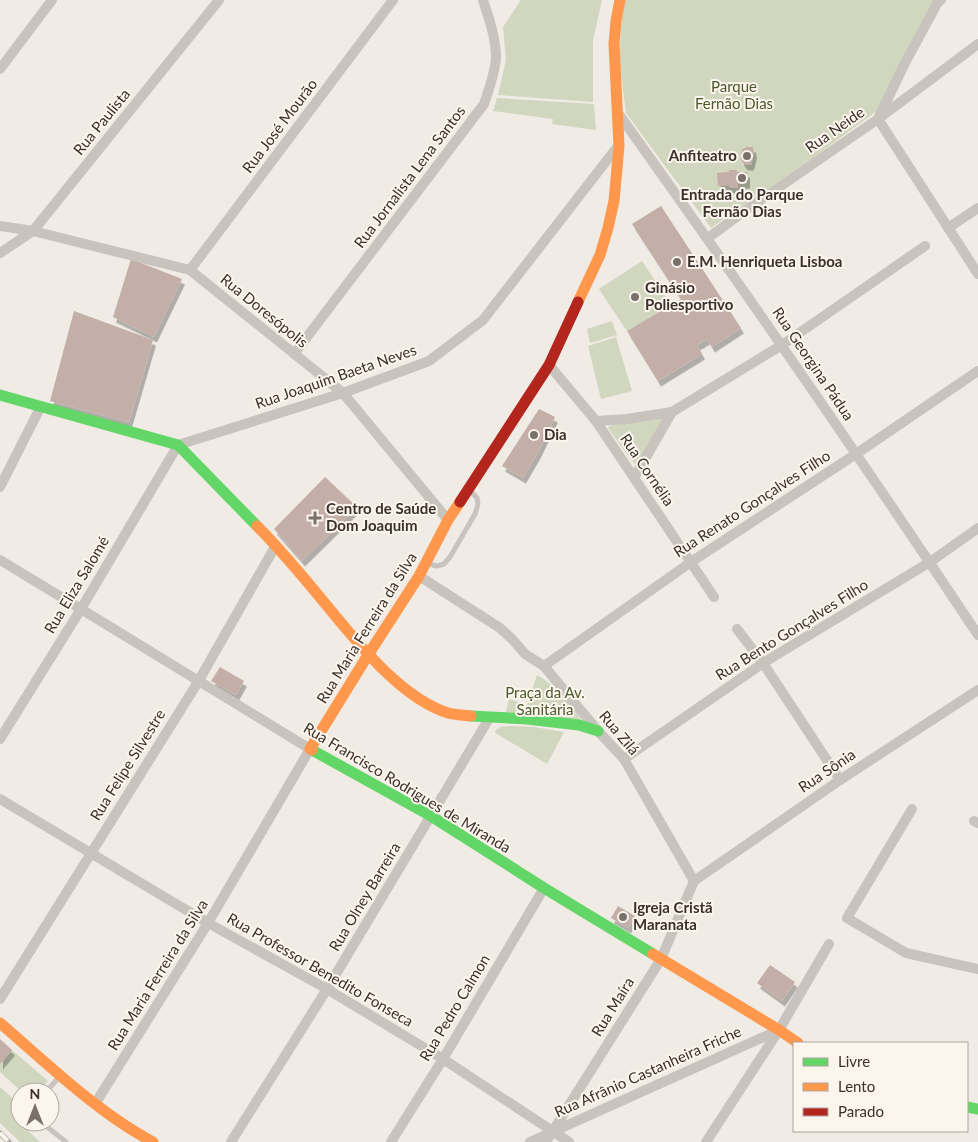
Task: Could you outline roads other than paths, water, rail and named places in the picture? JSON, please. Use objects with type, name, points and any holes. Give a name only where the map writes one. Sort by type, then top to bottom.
[{"type":"street","points":[[0,69],[52,0]]},
{"type":"street","name":"Rua Paulista","points":[[0,253],[33,231],[219,0]]},
{"type":"street","name":"Rua José Mourão","points":[[190,270],[393,0]]},
{"type":"street","name":"Rua Jornalista Lena Santos","points":[[294,354],[484,104],[492,82],[496,58],[493,29],[483,0]]},
{"type":"street","name":"Rua Maria Ferreira da Silva","points":[[95,1104],[208,922],[310,749],[419,576],[448,520],[549,365],[600,255],[614,201],[619,146],[614,44],[620,0]]},
{"type":"street","points":[[940,0],[904,65],[878,120],[978,274]]},
{"type":"street","name":"Rua Neide","points":[[708,238],[878,120],[978,44]]},
{"type":"street","name":"Rua Georgina Pádua","points":[[618,113],[782,345],[978,635]]},
{"type":"street","name":"Rua Joaquim Baeta Neves","points":[[178,445],[342,393],[429,361],[483,320],[619,146]]},
{"type":"street","points":[[948,228],[978,208]]},
{"type":"street","name":"Rua Doresópolis","points":[[0,226],[33,231],[190,270],[342,393],[448,520]]},
{"type":"street","points":[[596,421],[627,419],[672,412],[782,345],[925,246]]},
{"type":"street","name":"Rua Cornélia","points":[[549,365],[596,421],[714,597]]},
{"type":"street","name":"Rua Renato Gonçalves Filho","points":[[544,666],[691,562],[856,454],[978,371]]},
{"type":"street","points":[[0,395],[178,445],[276,544],[368,655],[415,696],[439,709],[460,715],[527,719],[579,725],[598,731]]},
{"type":"street","points":[[0,487],[41,406]]},
{"type":"street","points":[[634,478],[672,412]]},
{"type":"street","name":"Rua Eliza Salomé","points":[[0,739],[81,609],[178,445]]},
{"type":"street","name":"Rua Bento Gonçalves Filho","points":[[624,759],[763,663],[930,562],[978,528]]},
{"type":"street","name":"Rua Felipe Silvestre","points":[[0,999],[198,682],[276,544]]},
{"type":"street","name":"Rua Francisco Rodrigues de Miranda","points":[[0,560],[310,749],[431,816],[544,888],[797,1042]]},
{"type":"street","name":"Rua Zilá","points":[[419,576],[500,628],[525,654],[544,666],[624,759],[694,881]]},
{"type":"street","points":[[737,629],[763,663],[840,780]]},
{"type":"street","name":"Rua Sônia","points":[[694,881],[840,780],[978,690]]},
{"type":"street","name":"Rua Olney Barreira","points":[[231,1142],[327,989],[490,717]]},
{"type":"street","name":"Rua Professor Benedito Fonseca","points":[[0,799],[208,922],[327,989],[443,1059],[569,1142]]},
{"type":"street","points":[[912,809],[847,918],[906,952],[978,968]]},
{"type":"street","name":"Rua Maíra","points":[[546,1142],[661,959],[694,881]]},
{"type":"street","name":"Rua Pedro Calmon","points":[[391,1142],[443,1059],[544,888]]},
{"type":"street","points":[[706,1142],[779,1030],[829,944]]},
{"type":"street","points":[[0,1023],[95,1104],[136,1133],[153,1142]]},
{"type":"street","name":"Rua Afrânio Castanheira Friche","points":[[530,1142],[779,1030]]},
{"type":"lane","points":[[426,563],[437,566],[444,564],[450,558],[475,514],[478,504],[477,498],[469,489]]},
{"type":"lane","points":[[55,1082],[61,1075]]},
{"type":"lane","points":[[54,1132],[66,1142]]},
{"type":"railway","points":[[0,1133],[9,1142]]},
{"type":"place","name":"Anfiteatro","points":[[747,156]]},
{"type":"place","name":"Entrada do Parque Fernão Dias","points":[[742,178]]},
{"type":"place","name":"E.M. Henriqueta Lisboa","points":[[677,262]]},
{"type":"place","name":"Ginásio Poliesportivo","points":[[635,297]]},
{"type":"place","name":"Dia","points":[[534,435]]},
{"type":"place","name":"Centro de Saúde Dom Joaquim","points":[[315,518]]},
{"type":"place","name":"Igreja Cristã Maranata","points":[[623,917]]},
{"type":"park label","name":"Parque Fernão Dias","points":[[734,96]]},
{"type":"park label","name":"Praça da Av. Sanitária","points":[[545,702]]}]
